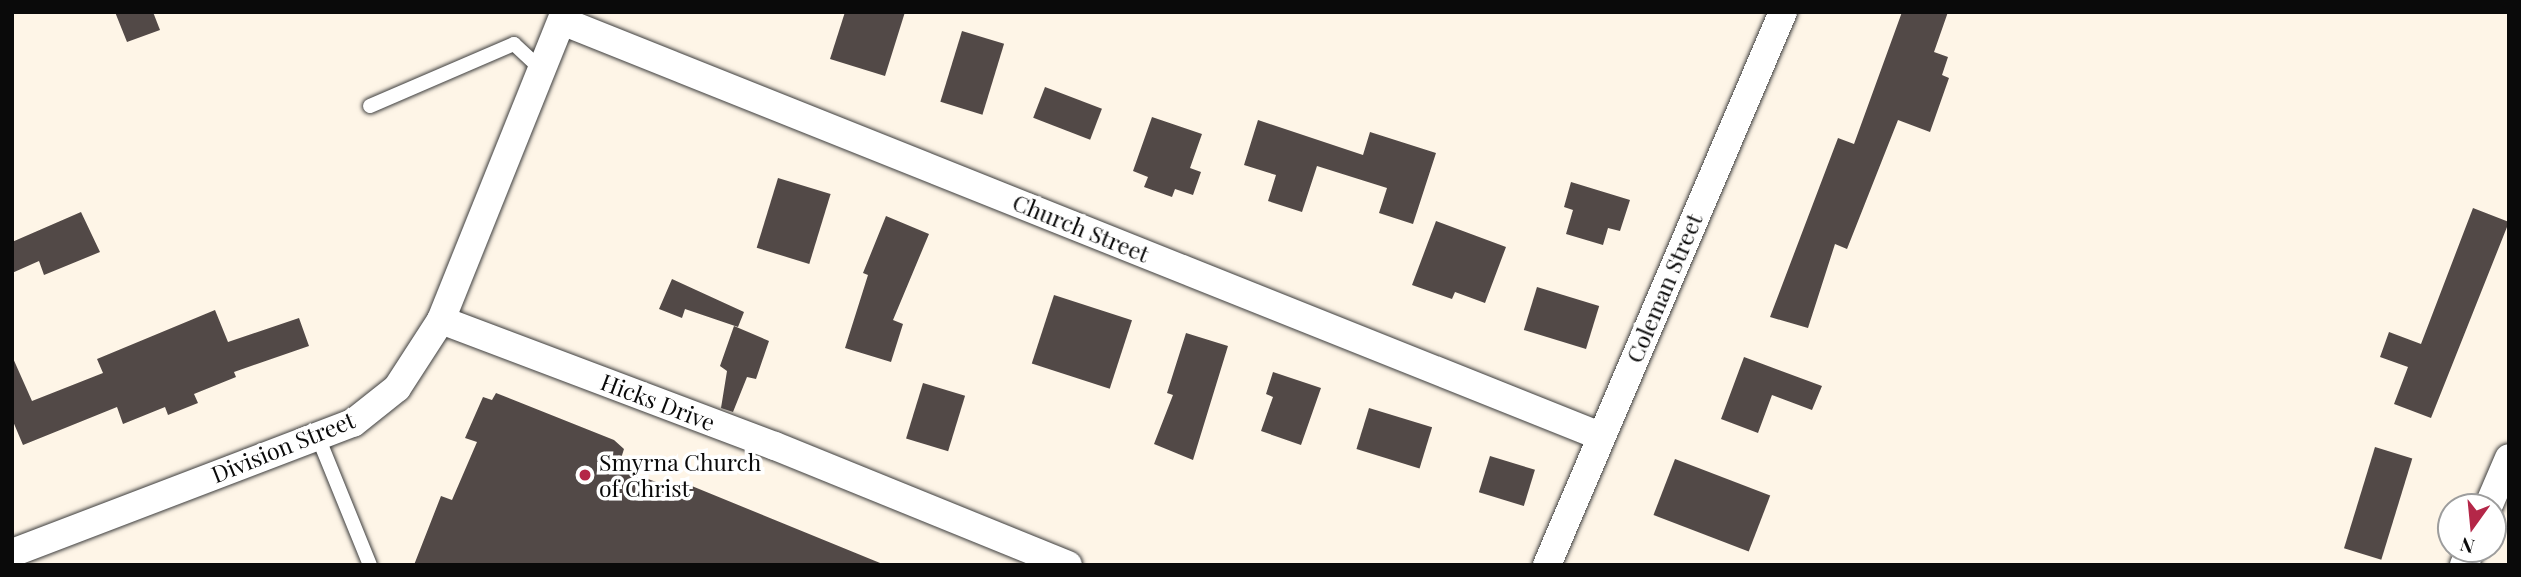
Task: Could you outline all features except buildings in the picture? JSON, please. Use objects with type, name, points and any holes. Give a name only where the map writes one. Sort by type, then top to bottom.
[{"type":"street","name":"Coleman Street","points":[[1547,565],[1783,12]]},
{"type":"street","name":"Church Street","points":[[563,17],[1600,436]]},
{"type":"street","name":"Division Street","points":[[12,553],[353,423],[397,388],[441,320],[563,17]]},
{"type":"street","name":"Hicks Drive","points":[[441,320],[775,446],[1068,565]]},
{"type":"street","points":[[2494,493],[2509,458]]},
{"type":"lane","points":[[370,106],[514,44],[542,70]]},
{"type":"lane","points":[[318,437],[370,565]]},
{"type":"place","name":"Smyrna Church of Christ","points":[[585,475]]}]
